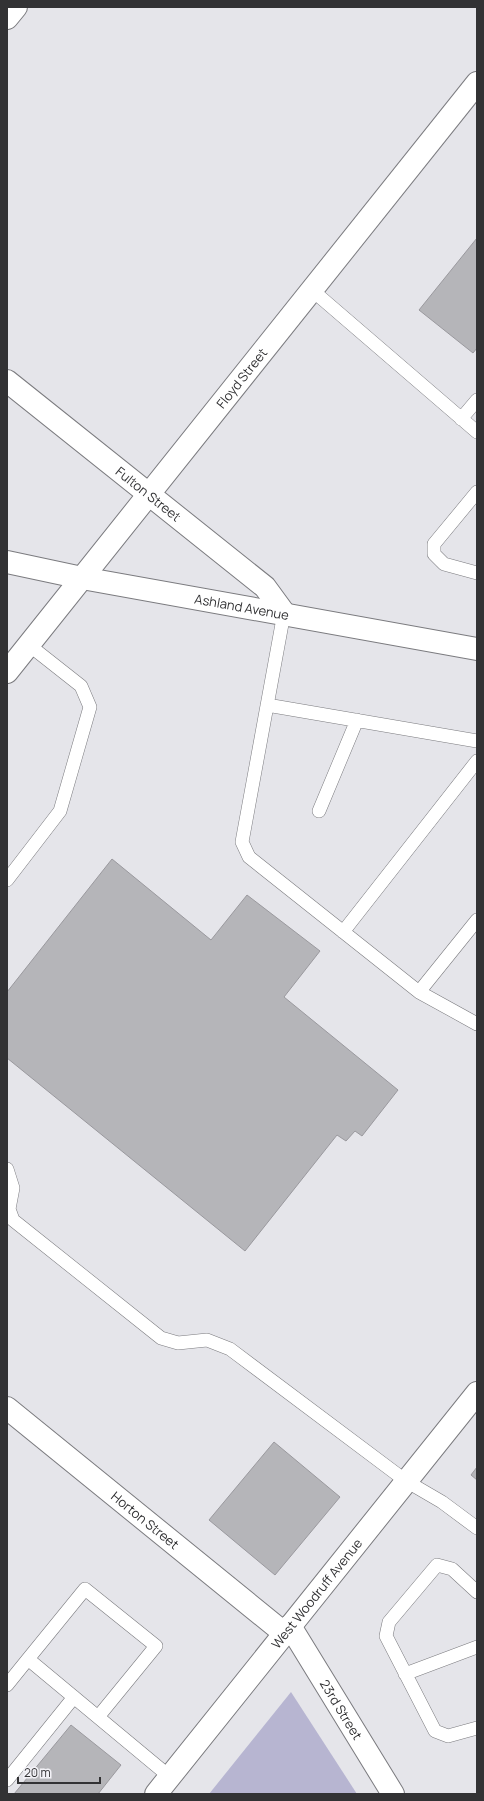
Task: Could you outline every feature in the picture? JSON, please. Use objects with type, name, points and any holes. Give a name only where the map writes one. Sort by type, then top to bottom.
[{"type":"street","points":[[7,18],[16,7]]},
{"type":"street","name":"Floyd Street","points":[[7,672],[477,83]]},
{"type":"street","name":"Fulton Street","points":[[7,381],[265,587],[284,614]]},
{"type":"street","name":"Ashland Avenue","points":[[7,562],[82,578],[477,648]]},
{"type":"street","name":"West Woodruff Avenue","points":[[156,1794],[406,1481],[473,1405]]},
{"type":"street","name":"Horton Street","points":[[7,1408],[287,1630]]},
{"type":"street","name":"23rd Street","points":[[287,1630],[392,1794]]},
{"type":"lane","points":[[312,290],[477,432]]},
{"type":"lane","points":[[461,419],[477,400]]},
{"type":"lane","points":[[477,492],[434,544],[434,554],[444,564],[477,573]]},
{"type":"lane","points":[[284,614],[242,842],[249,857],[419,992],[477,1024]]},
{"type":"lane","points":[[7,880],[60,811],[90,707],[81,686],[29,645]]},
{"type":"lane","points":[[267,705],[477,741]]},
{"type":"lane","points":[[319,811],[357,720]]},
{"type":"lane","points":[[343,932],[477,761]]},
{"type":"lane","points":[[419,992],[477,920]]},
{"type":"lane","points":[[7,1169],[13,1188],[8,1210],[13,1220],[161,1338],[178,1343],[206,1340],[230,1349],[406,1481],[442,1502],[477,1528]]},
{"type":"lane","points":[[477,1592],[452,1569],[437,1565],[388,1622],[386,1636],[435,1731],[448,1736],[477,1728]]},
{"type":"lane","points":[[7,1685],[85,1589],[156,1646],[98,1717]]},
{"type":"lane","points":[[405,1674],[477,1648]]},
{"type":"lane","points":[[28,1659],[170,1777]]},
{"type":"lane","points":[[7,1780],[74,1697]]},
{"type":"shaded area","points":[[291,1692],[357,1794],[209,1794]]},
{"type":"building","points":[[477,238],[477,348],[473,353],[419,310]]},
{"type":"building","points":[[112,859],[211,940],[247,895],[320,951],[284,997],[398,1090],[362,1136],[355,1131],[346,1141],[337,1135],[245,1251],[7,1058],[7,992]]},
{"type":"building","points":[[274,1442],[340,1497],[275,1575],[209,1520]]},
{"type":"building","points":[[477,1467],[477,1480],[471,1475]]},
{"type":"building","points":[[71,1725],[121,1765],[98,1794],[14,1794]]}]
